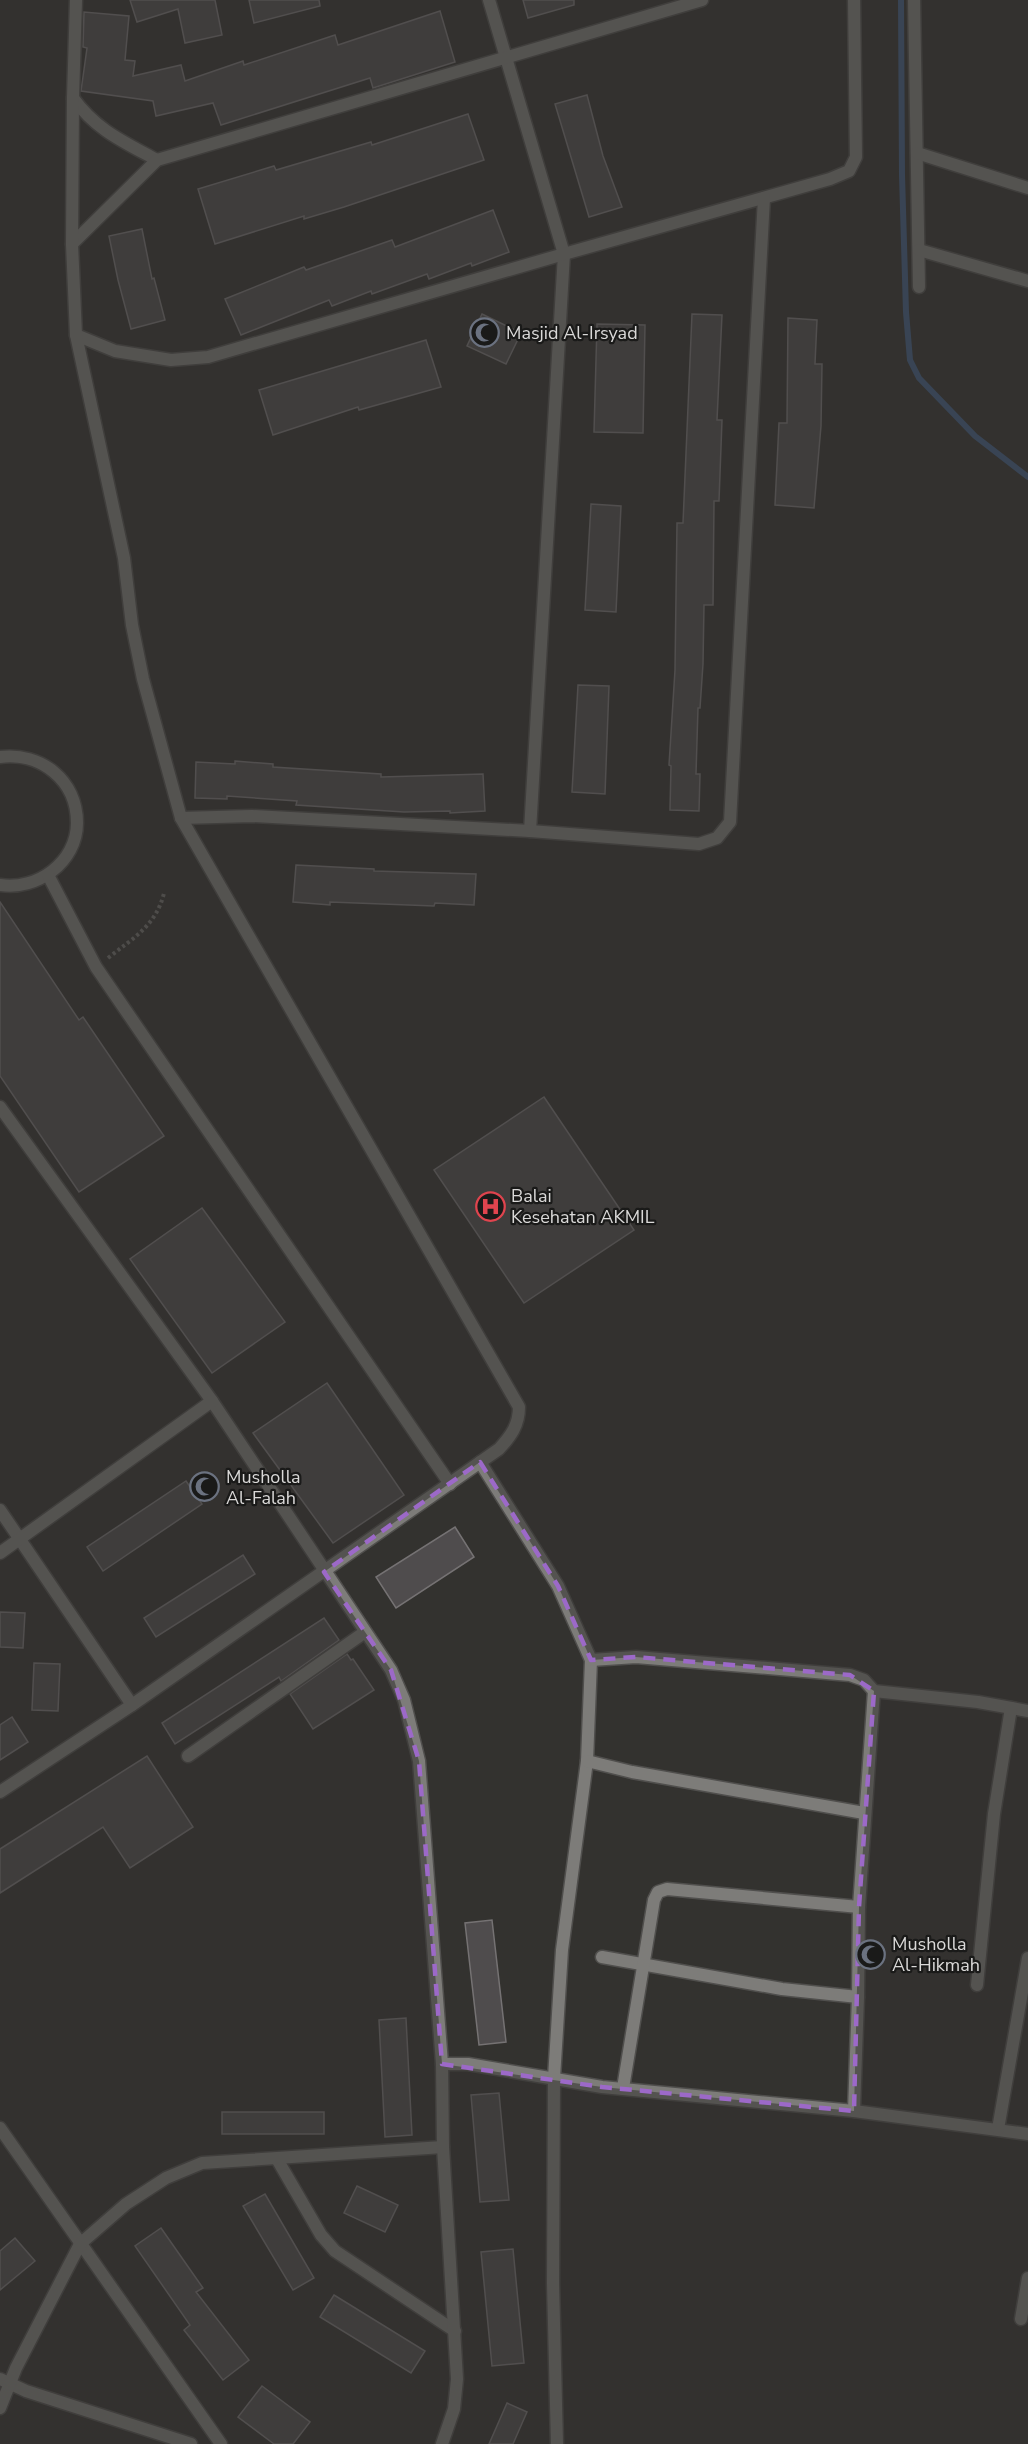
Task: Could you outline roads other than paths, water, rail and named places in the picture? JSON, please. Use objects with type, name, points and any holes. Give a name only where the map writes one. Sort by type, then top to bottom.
[{"type":"street","points":[[0,1792],[132,1705],[500,1449],[509,1439],[519,1418],[519,1407],[181,818],[143,679],[132,625],[124,558],[76,335],[72,244],[72,98],[76,0]]},
{"type":"street","points":[[489,0],[564,254],[530,831]]},
{"type":"street","points":[[72,244],[158,160],[702,0]]},
{"type":"street","points":[[76,335],[115,351],[171,360],[208,357],[830,179],[849,171],[856,156],[854,0]]},
{"type":"street","points":[[914,0],[919,288]]},
{"type":"street","points":[[72,98],[86,116],[107,133],[158,160]]},
{"type":"street","points":[[917,153],[1028,188]]},
{"type":"street","points":[[181,818],[252,816],[530,831],[699,844],[717,838],[730,822],[764,198]]},
{"type":"street","points":[[919,250],[1028,281]]},
{"type":"street","points":[[0,757],[16,755],[43,763],[56,773],[70,792],[77,823],[72,846],[66,857],[48,875],[22,886],[0,885]]},
{"type":"street","points":[[48,875],[96,967],[450,1484]]},
{"type":"street","points":[[0,1107],[212,1401],[324,1572],[392,1670],[404,1700],[418,1761],[442,2064],[442,2147],[458,2379],[454,2409],[442,2444]]},
{"type":"street","points":[[0,1553],[212,1401]]},
{"type":"street","points":[[480,1462],[558,1586],[591,1660],[587,1761],[562,1950],[554,2078],[553,2283],[557,2444]]},
{"type":"street","points":[[0,1510],[132,1705]]},
{"type":"street","points":[[188,1756],[365,1632]]},
{"type":"street","points":[[591,1660],[636,1657],[850,1675],[864,1680],[874,1691],[978,1702],[1028,1711]]},
{"type":"street","points":[[854,2111],[859,1907],[874,1691]]},
{"type":"street","points":[[977,1986],[994,1814],[1011,1708]]},
{"type":"street","points":[[587,1761],[632,1772],[864,1814]]},
{"type":"street","points":[[623,2088],[654,1900],[658,1892],[663,1890],[859,1907]]},
{"type":"street","points":[[602,1957],[782,1989],[858,1997]]},
{"type":"street","points":[[998,2129],[1028,1958]]},
{"type":"street","points":[[442,2064],[468,2064],[602,2087],[854,2111],[1028,2134]]},
{"type":"street","points":[[0,2128],[221,2444]]},
{"type":"street","points":[[0,2408],[5,2381],[80,2244],[126,2204],[166,2178],[201,2163],[442,2147]]},
{"type":"street","points":[[277,2159],[321,2235],[334,2252],[455,2331]]},
{"type":"street","points":[[1021,2319],[1028,2278]]},
{"type":"street","points":[[5,2381],[26,2391],[191,2444]]},
{"type":"waterway","points":[[901,0],[902,175],[906,312],[910,360],[919,378],[975,436],[1028,477]]},
{"type":"place","name":"Masjid Al-Irsyad","points":[[485,333]]},
{"type":"place","name":"Balai Kesehatan AKMIL","points":[[490,1206]]},
{"type":"place","name":"Musholla Al-Falah","points":[[205,1487]]},
{"type":"place","name":"Musholla Al-Hikmah","points":[[871,1954]]}]
